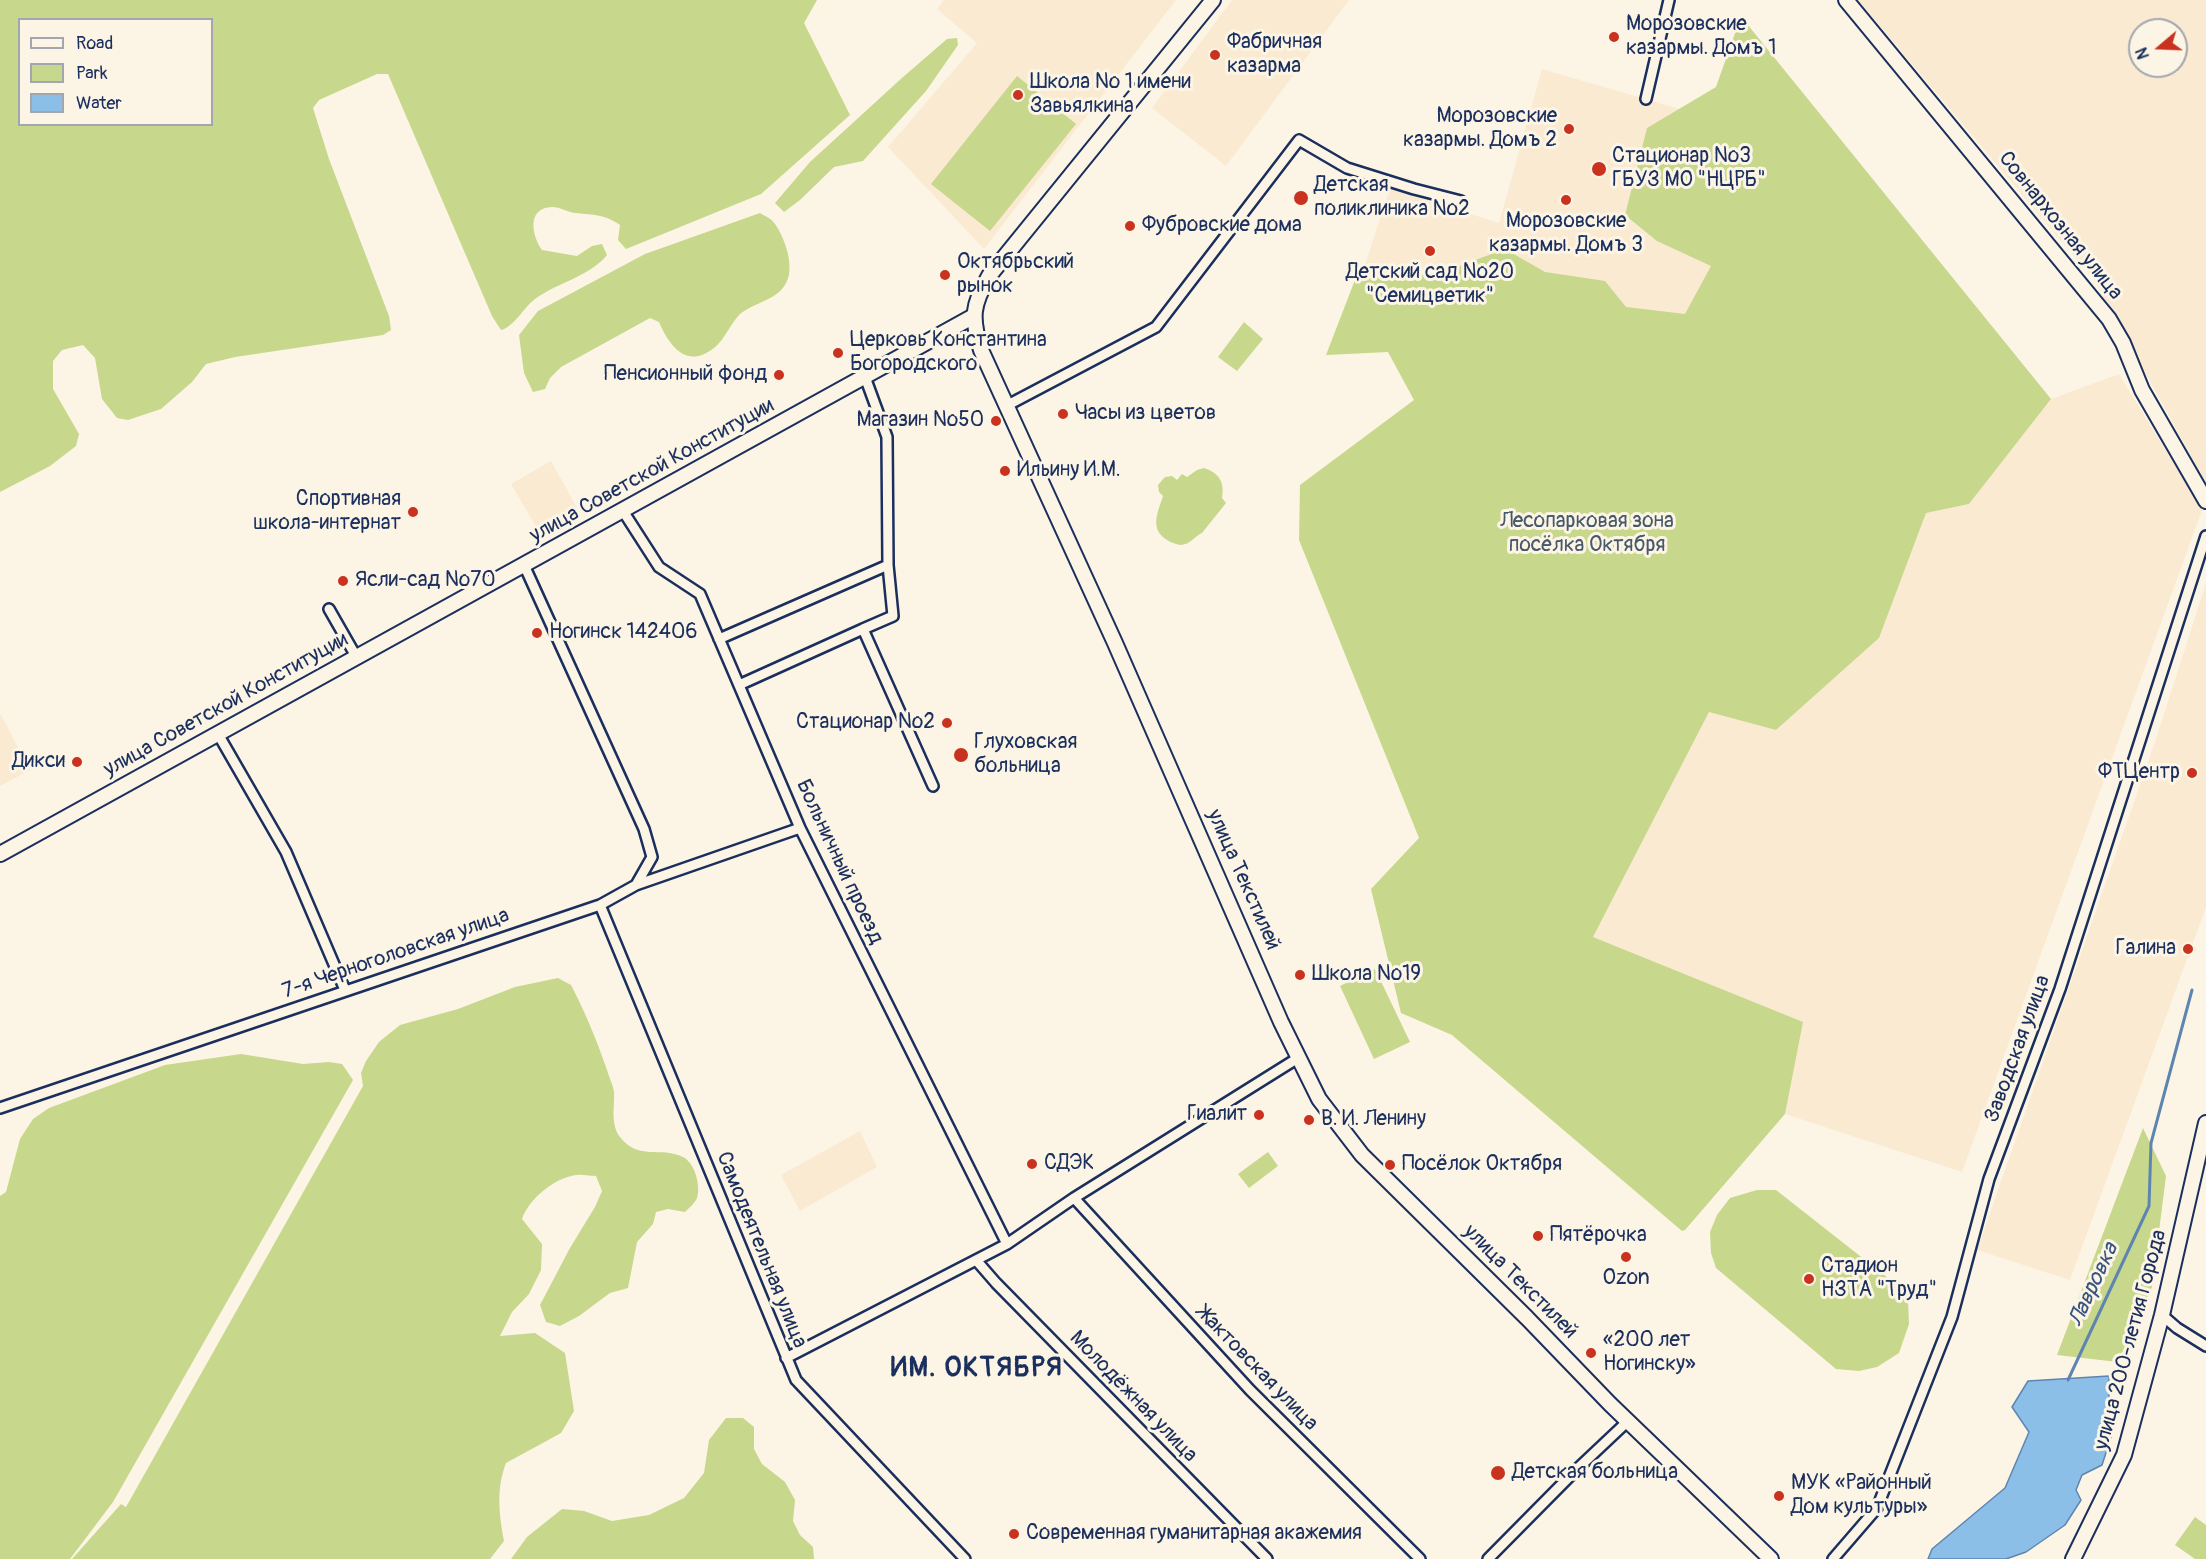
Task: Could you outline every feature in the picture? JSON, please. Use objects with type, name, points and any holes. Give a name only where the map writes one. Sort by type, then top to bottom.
[{"type":"street","points":[[974,316],[976,299],[989,276],[1213,0]]},
{"type":"street","points":[[1646,99],[1669,0]]},
{"type":"street","name":"Совнархозная улица","points":[[1846,0],[2109,319],[2123,344],[2142,390],[2206,501]]},
{"type":"street","points":[[1006,406],[1156,327],[1299,140],[1347,168],[1461,201]]},
{"type":"street","name":"улица Советской Конституции","points":[[0,854],[974,316]]},
{"type":"street","name":"улица Текстилей","points":[[974,316],[974,326],[981,350],[1115,643],[1298,1058],[1319,1099],[1362,1155],[1628,1421],[1771,1559]]},
{"type":"street","points":[[739,685],[893,616],[888,565],[887,438],[865,377]]},
{"type":"street","name":"Больничный проезд","points":[[623,511],[659,567],[700,594],[800,828],[1007,1244]]},
{"type":"street","name":"Заводская улица","points":[[1833,1559],[1877,1508],[1952,1317],[1989,1179],[2060,989],[2206,536]]},
{"type":"street","points":[[524,565],[644,829],[652,857],[636,885]]},
{"type":"street","points":[[719,639],[888,565]]},
{"type":"street","points":[[329,609],[357,658]]},
{"type":"street","points":[[863,629],[933,786]]},
{"type":"street","points":[[218,734],[286,852],[345,990]]},
{"type":"street","name":"7-я Черноголовская улица","points":[[0,1108],[600,905],[636,885],[800,828]]},
{"type":"street","name":"Самодеятельная улица","points":[[600,905],[796,1380],[817,1405],[965,1559]]},
{"type":"street","points":[[786,1358],[1007,1244],[1074,1198],[1298,1058]]},
{"type":"street","name":"улица 200-летия Города","points":[[2073,1559],[2124,1455],[2162,1315],[2206,1123]]},
{"type":"street","name":"Жактовская улица","points":[[1074,1198],[1250,1390],[1420,1559]]},
{"type":"street","name":"Молодёжная улица","points":[[976,1260],[1267,1559]]},
{"type":"street","points":[[2162,1315],[2177,1328],[2206,1346]]},
{"type":"street","points":[[1488,1559],[1628,1421]]},
{"type":"shaded area","name":"Школа № 1 имени Завьялкина","points":[[944,0],[1176,0],[984,249],[888,147],[977,43],[937,9]]},
{"type":"shaded area","points":[[1232,0],[1349,0],[1226,166],[1152,108]]},
{"type":"shaded area","points":[[1858,0],[2206,0],[2206,483],[2094,280]]},
{"type":"shaded area","name":"Стационар №3 ГБУЗ МО \"НЦРБ\"","points":[[1542,69],[1697,114],[1724,256],[1699,341],[1351,308],[1390,188],[1499,223]]},
{"type":"shaded area","points":[[2119,374],[2202,510],[1962,1172],[1785,1114],[1802,1022],[1593,937],[1709,712],[1776,730],[1879,638],[1926,513],[1969,504],[2051,399]]},
{"type":"shaded area","points":[[551,461],[582,517],[543,539],[511,484]]},
{"type":"shaded area","points":[[2206,583],[2206,907],[2070,1280],[1977,1250],[2155,742]]},
{"type":"shaded area","points":[[0,713],[30,770],[0,786]]},
{"type":"shaded area","points":[[860,1131],[877,1167],[800,1211],[781,1175]]},
{"type":"green space","points":[[0,0],[817,0],[804,23],[850,115],[761,194],[626,249],[618,240],[620,225],[609,219],[555,207],[538,212],[535,217],[534,231],[542,250],[577,256],[592,246],[602,244],[607,255],[591,269],[535,299],[515,321],[501,330],[492,316],[388,74],[377,74],[319,100],[313,108],[329,159],[389,316],[391,330],[383,335],[235,357],[206,364],[192,382],[161,409],[128,420],[117,418],[102,399],[95,358],[83,345],[62,350],[53,361],[53,389],[79,434],[76,446],[50,466],[0,492]]},
{"type":"green space","name":"Лесопарковая зона посёлка Октября","points":[[1740,19],[1742,21],[1743,19],[2051,399],[1969,504],[1926,513],[1879,638],[1776,730],[1709,712],[1593,937],[1803,1022],[1785,1114],[1682,1231],[1452,1035],[1401,1013],[1371,889],[1419,838],[1299,540],[1300,485],[1414,400],[1388,352],[1326,355],[1360,267],[1385,274],[1435,275],[1505,249],[1545,272],[1605,281],[1626,307],[1685,314],[1711,266],[1657,241],[1625,215],[1647,128],[1716,87]]},
{"type":"green space","points":[[957,38],[958,45],[926,91],[863,161],[834,167],[784,212],[775,203],[810,162],[903,77],[947,39]]},
{"type":"green space","points":[[1017,76],[1076,124],[990,231],[931,184]]},
{"type":"green space","points":[[760,213],[774,222],[779,230],[788,254],[788,278],[785,285],[775,295],[739,315],[714,348],[704,354],[687,356],[673,346],[659,322],[650,318],[561,367],[550,378],[545,389],[533,392],[524,373],[519,335],[538,311],[645,254]]},
{"type":"green space","points":[[1244,322],[1263,339],[1237,371],[1218,357]]},
{"type":"green space","points":[[1204,468],[1220,479],[1223,487],[1222,498],[1226,503],[1202,533],[1190,542],[1181,545],[1170,542],[1158,531],[1156,520],[1163,496],[1159,492],[1158,485],[1165,477],[1172,476],[1177,480],[1182,474],[1187,477]]},
{"type":"green space","points":[[1375,969],[1410,1042],[1374,1059],[1340,986]]},
{"type":"green space","points":[[558,978],[571,985],[599,1048],[613,1089],[614,1121],[620,1137],[634,1149],[683,1157],[691,1164],[696,1175],[698,1193],[695,1202],[685,1212],[668,1209],[656,1212],[653,1224],[637,1242],[628,1288],[610,1293],[579,1316],[560,1326],[546,1322],[540,1305],[602,1191],[596,1176],[568,1177],[543,1191],[525,1211],[522,1219],[542,1244],[541,1270],[529,1294],[512,1312],[500,1336],[535,1333],[565,1353],[574,1411],[561,1433],[506,1463],[499,1502],[504,1541],[490,1559],[72,1559],[121,1504],[126,1507],[363,1086],[361,1073],[379,1042],[400,1025],[458,1009],[515,987]]},
{"type":"green space","points":[[241,1054],[303,1064],[329,1062],[342,1064],[353,1080],[113,1502],[70,1559],[0,1559],[0,1196],[6,1192],[20,1139],[33,1119],[49,1108],[165,1065]]},
{"type":"green space","points":[[2143,1128],[2166,1176],[2152,1287],[2118,1362],[2057,1355]]},
{"type":"green space","points":[[1268,1152],[1278,1166],[1249,1188],[1238,1174]]},
{"type":"green space","name":"Стадион НЗТА \"Труд\"","points":[[1757,1190],[1776,1190],[1902,1289],[1908,1300],[1909,1324],[1899,1353],[1877,1367],[1859,1371],[1836,1369],[1716,1268],[1711,1253],[1710,1232],[1717,1215],[1730,1198]]},
{"type":"green space","points":[[726,1418],[743,1418],[754,1427],[754,1449],[762,1464],[785,1482],[795,1500],[793,1521],[800,1535],[813,1547],[814,1559],[511,1559],[527,1537],[562,1509],[584,1511],[612,1521],[649,1515],[684,1498],[704,1473],[709,1440]]},
{"type":"green space","points":[[2195,1517],[2206,1525],[2206,1559],[2195,1559],[2175,1545]]},
{"type":"water","points":[[2109,1376],[2109,1397],[2116,1422],[2102,1465],[2082,1475],[2076,1490],[2081,1500],[2065,1525],[2026,1552],[2006,1559],[1928,1559],[1932,1549],[2005,1488],[2029,1432],[2012,1407],[2028,1381]]},
{"type":"waterway","name":"Лавровка","points":[[2068,1380],[2149,1206],[2151,1143],[2192,990]]},
{"type":"place","name":"Морозовские казармы. Домъ 1","points":[[1614,37]]},
{"type":"place","name":"Фабричная казарма","points":[[1215,55]]},
{"type":"place","name":"Школа № 1 имени Завьялкина","points":[[1018,95]]},
{"type":"place","name":"Морозовские казармы. Домъ 2","points":[[1569,129]]},
{"type":"place","name":"Стационар №3 ГБУЗ МО \"НЦРБ\"","points":[[1599,169]]},
{"type":"place","name":"Детская поликлиника №2","points":[[1301,198]]},
{"type":"place","name":"Морозовские казармы. Домъ 3","points":[[1566,200]]},
{"type":"place","name":"Фубровские дома","points":[[1130,226]]},
{"type":"place","name":"Детский сад №20 \"Семицветик\"","points":[[1430,251]]},
{"type":"place","name":"Октябрьский рынок","points":[[945,275]]},
{"type":"place","name":"Церковь Константина Богородского","points":[[838,353]]},
{"type":"place","name":"Пенсионный фонд","points":[[779,375]]},
{"type":"place","name":"Часы из цветов","points":[[1063,414]]},
{"type":"place","name":"Магазин №50","points":[[996,421]]},
{"type":"place","name":"Ильину И.М.","points":[[1005,471]]},
{"type":"place","name":"Спортивная школа-интернат","points":[[413,512]]},
{"type":"place","name":"Ясли-сад №70","points":[[343,581]]},
{"type":"place","name":"Ногинск 142406","points":[[537,633]]},
{"type":"place","name":"Стационар №2","points":[[947,723]]},
{"type":"place","name":"Глуховская больница","points":[[961,755]]},
{"type":"place","name":"Дикси","points":[[77,762]]},
{"type":"place","name":"ФТЦентр","points":[[2192,773]]},
{"type":"place","name":"Галина","points":[[2188,949]]},
{"type":"place","name":"Школа №19","points":[[1300,975]]},
{"type":"place","name":"Гиалит","points":[[1259,1115]]},
{"type":"place","name":"В. И. Ленину","points":[[1309,1120]]},
{"type":"place","name":"СДЭК","points":[[1032,1164]]},
{"type":"place","name":"Посёлок Октября","points":[[1390,1165]]},
{"type":"place","name":"Пятёрочка","points":[[1538,1236]]},
{"type":"place","name":"Ozon","points":[[1626,1257]]},
{"type":"place","name":"Стадион НЗТА \"Труд\"","points":[[1809,1279]]},
{"type":"place","name":"«200 лет Ногинску»","points":[[1591,1353]]},
{"type":"place","name":"Детская больница","points":[[1498,1473]]},
{"type":"place","name":"МУК «Районный Дом культуры»","points":[[1779,1496]]},
{"type":"place","name":"Современная гуманитарная акажемия","points":[[1014,1534]]},
{"type":"district","name":"ИМ. ОКТЯБРЯ","points":[[977,1369]]}]
